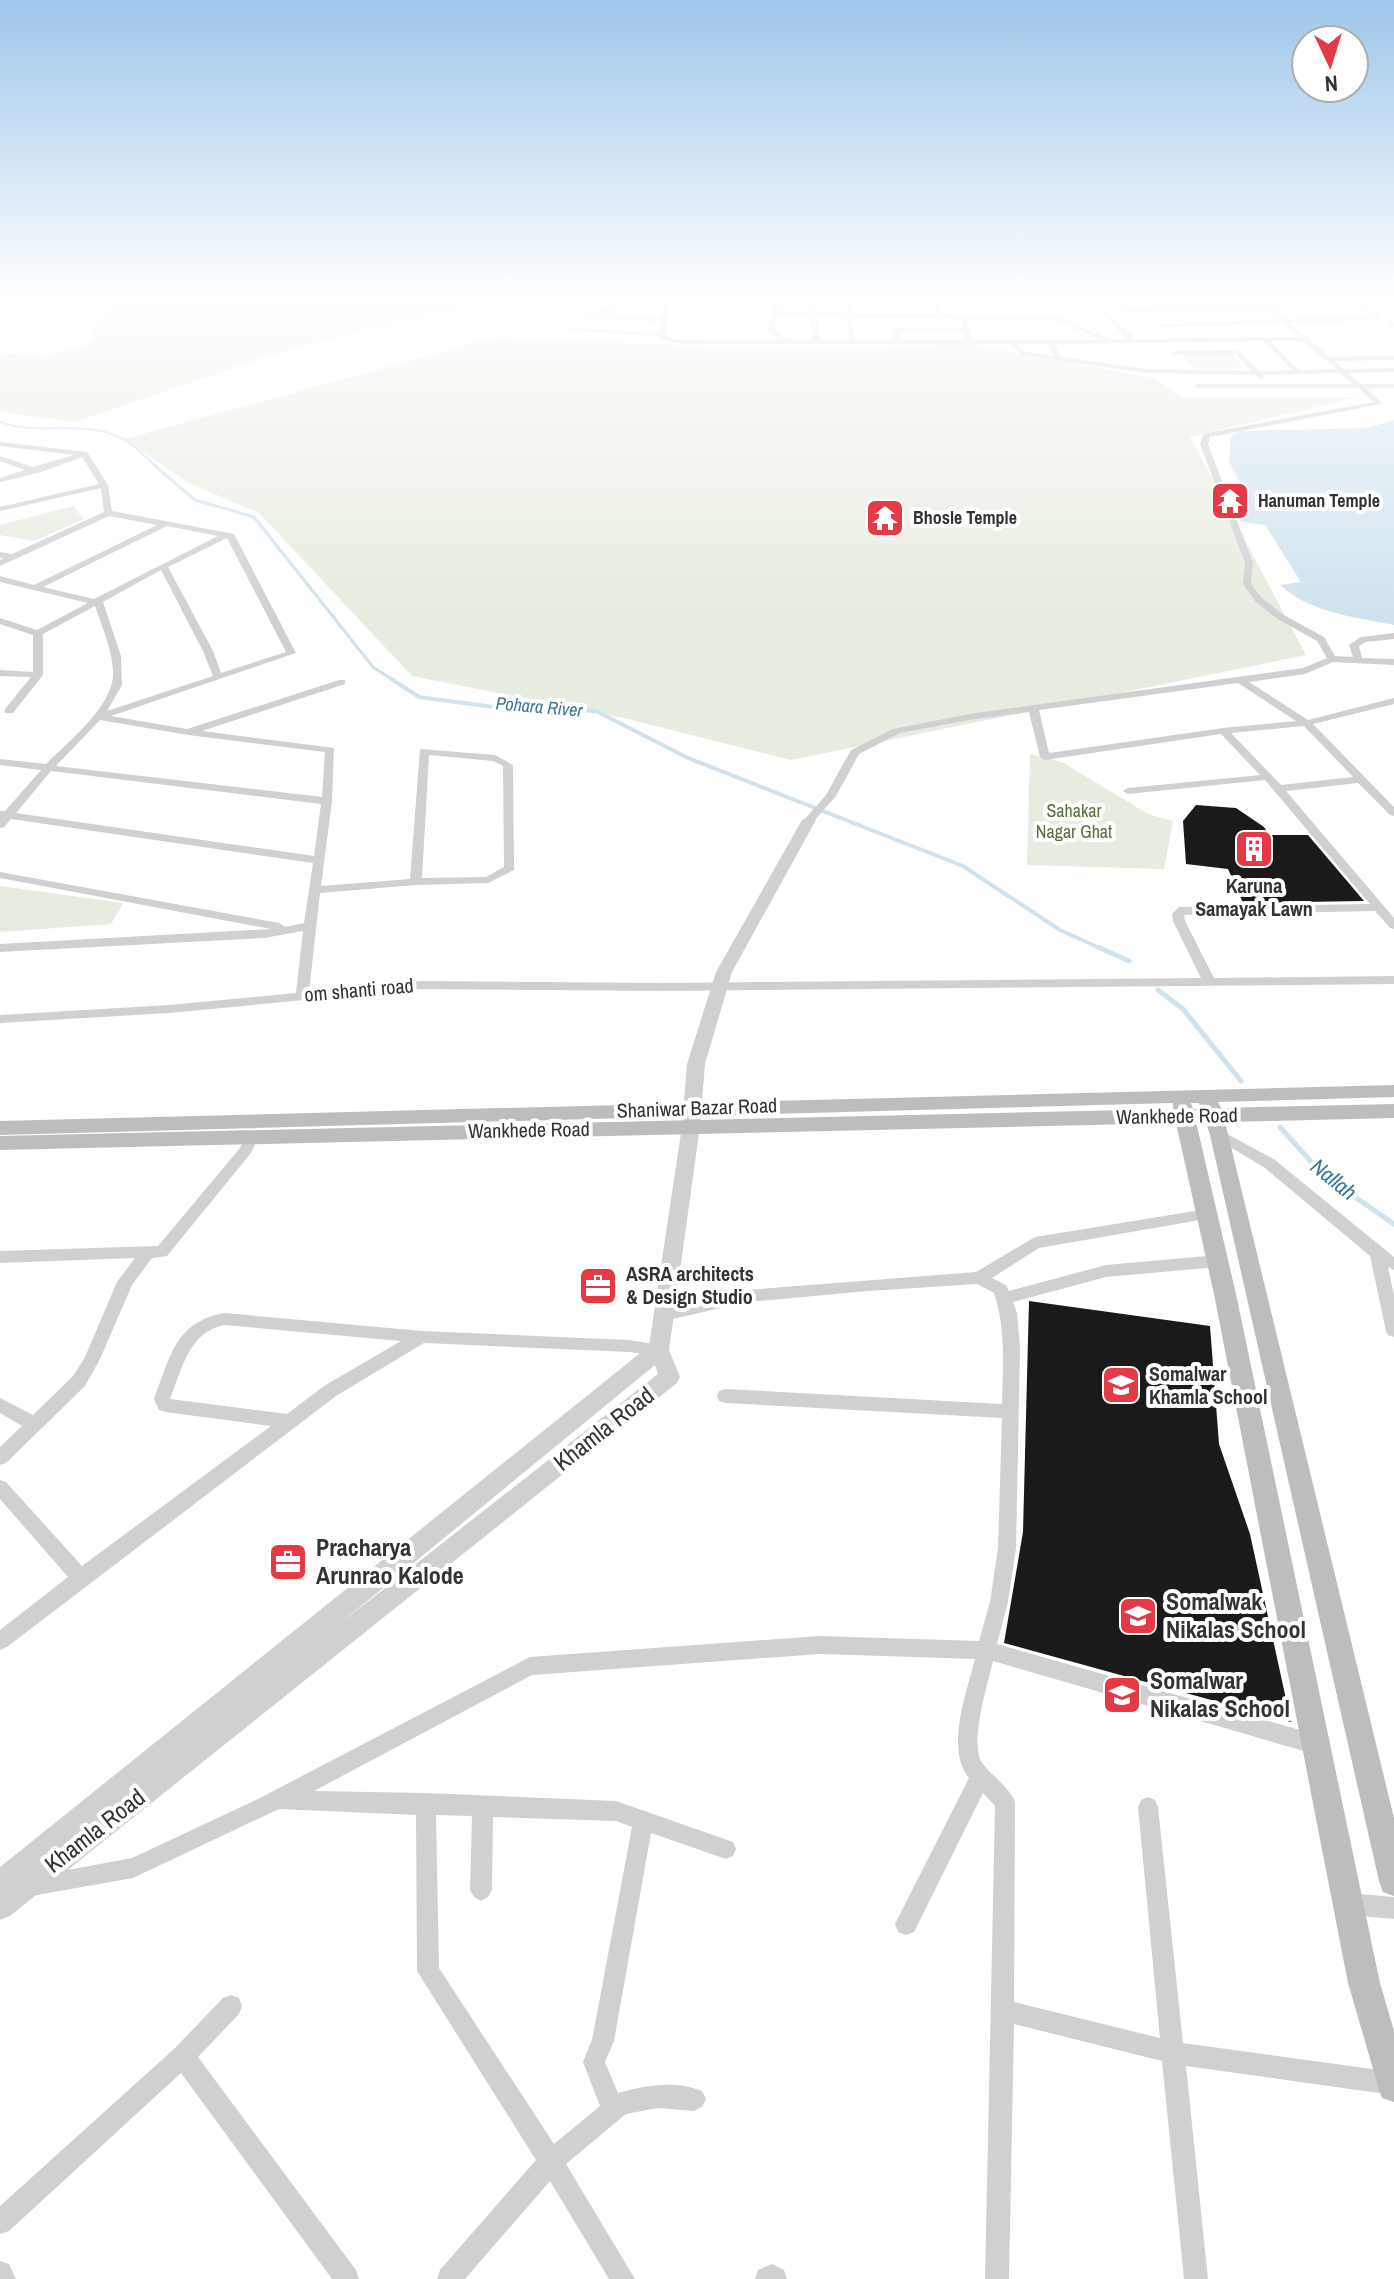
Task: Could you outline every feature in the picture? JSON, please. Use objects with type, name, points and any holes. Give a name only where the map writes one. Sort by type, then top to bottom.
[{"type":"main road","points":[[1394,1091],[1213,1115],[1394,1881]]},
{"type":"main road","name":"Wankhede Road","points":[[0,1143],[252,1136],[692,1117],[1183,1106],[1213,1115],[1394,1111]]},
{"type":"main road","points":[[1183,1106],[1218,1261],[1364,1983],[1394,2084]]},
{"type":"main road","name":"Shaniwar Bazar Road","points":[[0,1128],[692,1117]]},
{"type":"street","points":[[1332,659],[1321,639],[1279,616],[1258,599],[1247,584],[1249,563],[1204,444],[1207,435],[1366,405]]},
{"type":"street","points":[[0,444],[84,454]]},
{"type":"street","points":[[0,480],[84,454]]},
{"type":"street","points":[[84,454],[104,485],[108,513]]},
{"type":"street","points":[[0,458],[36,471]]},
{"type":"street","points":[[0,509],[104,485]]},
{"type":"street","points":[[0,563],[108,513],[231,536],[291,653],[98,717]]},
{"type":"street","points":[[36,587],[165,524]]},
{"type":"street","points":[[0,621],[38,633],[226,535]]},
{"type":"street","points":[[0,555],[13,557]]},
{"type":"street","points":[[163,566],[208,651],[218,677]]},
{"type":"street","points":[[0,579],[99,603]]},
{"type":"street","points":[[3,818],[98,717],[117,685],[116,656],[99,603]]},
{"type":"street","points":[[0,721],[5,711],[38,675],[38,633]]},
{"type":"street","points":[[1358,660],[1354,645],[1364,639],[1394,636]]},
{"type":"street","points":[[290,1421],[165,1405],[162,1399],[188,1335],[202,1324],[225,1319],[422,1337],[659,1350],[692,1117],[696,1064],[724,972],[809,820],[831,796],[855,752],[897,731],[1033,708],[1305,671],[1332,659],[1394,662]]},
{"type":"street","points":[[0,673],[38,675]]},
{"type":"street","points":[[1240,680],[1306,723],[1394,813]]},
{"type":"street","points":[[188,732],[342,682]]},
{"type":"street","points":[[1033,708],[1045,757],[1223,731],[1306,723],[1389,702],[1394,713]]},
{"type":"street","points":[[98,717],[330,750],[327,801],[302,995]]},
{"type":"street","points":[[1223,731],[1268,777],[1394,925]]},
{"type":"street","points":[[315,890],[488,880],[510,868],[508,765],[495,758],[424,751],[416,882]]},
{"type":"street","points":[[0,762],[327,801]]},
{"type":"street","points":[[1128,791],[1268,777]]},
{"type":"street","points":[[1278,789],[1363,779]]},
{"type":"street","points":[[3,818],[319,860]]},
{"type":"street","points":[[0,875],[291,929]]},
{"type":"street","points":[[1209,981],[1179,921],[1178,914],[1183,910],[1379,907]]},
{"type":"street","points":[[0,948],[264,934],[310,926]]},
{"type":"street","name":"om shanti road","points":[[0,1019],[169,1009],[420,985],[720,986],[1394,980]]},
{"type":"street","points":[[1213,1115],[1394,1264]]},
{"type":"street","points":[[0,1257],[162,1252],[246,1150],[252,1136]]},
{"type":"street","points":[[664,1315],[747,1296],[979,1278],[1035,1243],[1207,1214]]},
{"type":"street","points":[[0,1458],[79,1381],[92,1359],[125,1282],[148,1252]]},
{"type":"street","points":[[1377,1253],[1394,1331]]},
{"type":"street","points":[[1004,1298],[1106,1271],[1218,1261]]},
{"type":"street","points":[[979,1278],[1001,1289],[1009,1313],[1012,1347],[1008,1411],[1007,1548],[999,1602],[967,1733],[972,1767],[1005,1802],[997,2279]]},
{"type":"street","points":[[0,1641],[330,1391],[422,1337]]},
{"type":"street","name":"Khamla Road","points":[[0,1906],[12,1885],[670,1377],[659,1350]]},
{"type":"street","points":[[725,1396],[1008,1411]]},
{"type":"street","points":[[0,1405],[36,1425]]},
{"type":"street","points":[[0,1487],[81,1578]]},
{"type":"street","points":[[12,1885],[133,1868],[277,1800],[530,1666],[820,1645],[986,1650],[1314,1744]]},
{"type":"street","points":[[906,1924],[981,1775]]},
{"type":"street","points":[[277,1800],[616,1811],[726,1849]]},
{"type":"street","points":[[426,1803],[428,1971],[623,2279]]},
{"type":"street","points":[[481,1890],[483,1805]]},
{"type":"street","points":[[1148,1807],[1196,2279]]},
{"type":"street","points":[[613,2110],[594,2062],[603,2041],[643,1820]]},
{"type":"street","points":[[1347,1904],[1394,1908]]},
{"type":"street","points":[[0,2222],[183,2056],[231,2006]]},
{"type":"street","points":[[1003,2010],[1174,2053],[1394,2084]]},
{"type":"street","points":[[183,2056],[347,2279]]},
{"type":"street","points":[[449,2279],[551,2161],[621,2103],[658,2096],[694,2099]]},
{"type":"street","points":[[0,2273],[4,2279]]},
{"type":"street","points":[[767,2279],[772,2276],[775,2279]]},
{"type":"green space","points":[[0,405],[124,405],[75,422],[0,412]]},
{"type":"green space","points":[[247,405],[1324,405],[1190,437],[1306,655],[791,760],[624,718],[412,676],[259,513],[189,483],[124,439]]},
{"type":"green space","points":[[73,506],[84,519],[34,541],[0,535],[0,525]]},
{"type":"green space","name":"Sahakar Nagar Ghat","points":[[1030,754],[1062,762],[1148,814],[1173,821],[1164,869],[1027,865]]},
{"type":"green space","points":[[0,886],[123,903],[111,924],[0,932]]},
{"type":"water","points":[[1394,420],[1394,625],[1319,608],[1280,585],[1301,582],[1265,525],[1241,522],[1229,489],[1243,488],[1229,462],[1231,436],[1240,431],[1367,428]]},
{"type":"building","name":"Karuna Samayak Lawn","points":[[1196,805],[1236,808],[1264,827],[1269,835],[1308,835],[1364,901],[1243,903],[1228,869],[1186,864],[1183,821]]},
{"type":"building","name":"Somalwar Khamla School","points":[[1029,1301],[1210,1326],[1219,1444],[1250,1534],[1291,1722],[1004,1643],[1023,1532]]},
{"type":"waterway","name":"Pohara River","points":[[0,422],[30,428],[78,428],[108,433],[136,448],[157,467]]},
{"type":"waterway","name":"Pohara River","points":[[154,465],[195,500],[254,517],[373,667],[393,680]]},
{"type":"waterway","name":"Pohara River","points":[[390,678],[419,697],[494,707],[596,711],[688,758],[963,866],[1060,930],[1104,950]]},
{"type":"waterway","name":"Pohara River","points":[[1100,948],[1129,961]]},
{"type":"waterway","name":"Nallah","points":[[1158,990],[1183,1009],[1241,1081]]},
{"type":"waterway","name":"Nallah","points":[[1280,1127],[1323,1175],[1394,1224]]},
{"type":"place","name":"Hanuman Temple","points":[[1230,501]]},
{"type":"place","name":"Bhosle Temple","points":[[885,518]]},
{"type":"place","name":"Karuna Samayak Lawn","points":[[1254,849]]},
{"type":"place","name":"ASRA architects & Design Studio","points":[[598,1286]]},
{"type":"place","name":"Somalwar Khamla School","points":[[1121,1385]]},
{"type":"place","name":"Pracharya Arunrao Kalode","points":[[288,1562]]},
{"type":"place","name":"Somalwak Nikalas School","points":[[1138,1616]]},
{"type":"place","name":"Somalwar Nikalas School","points":[[1122,1695]]}]
